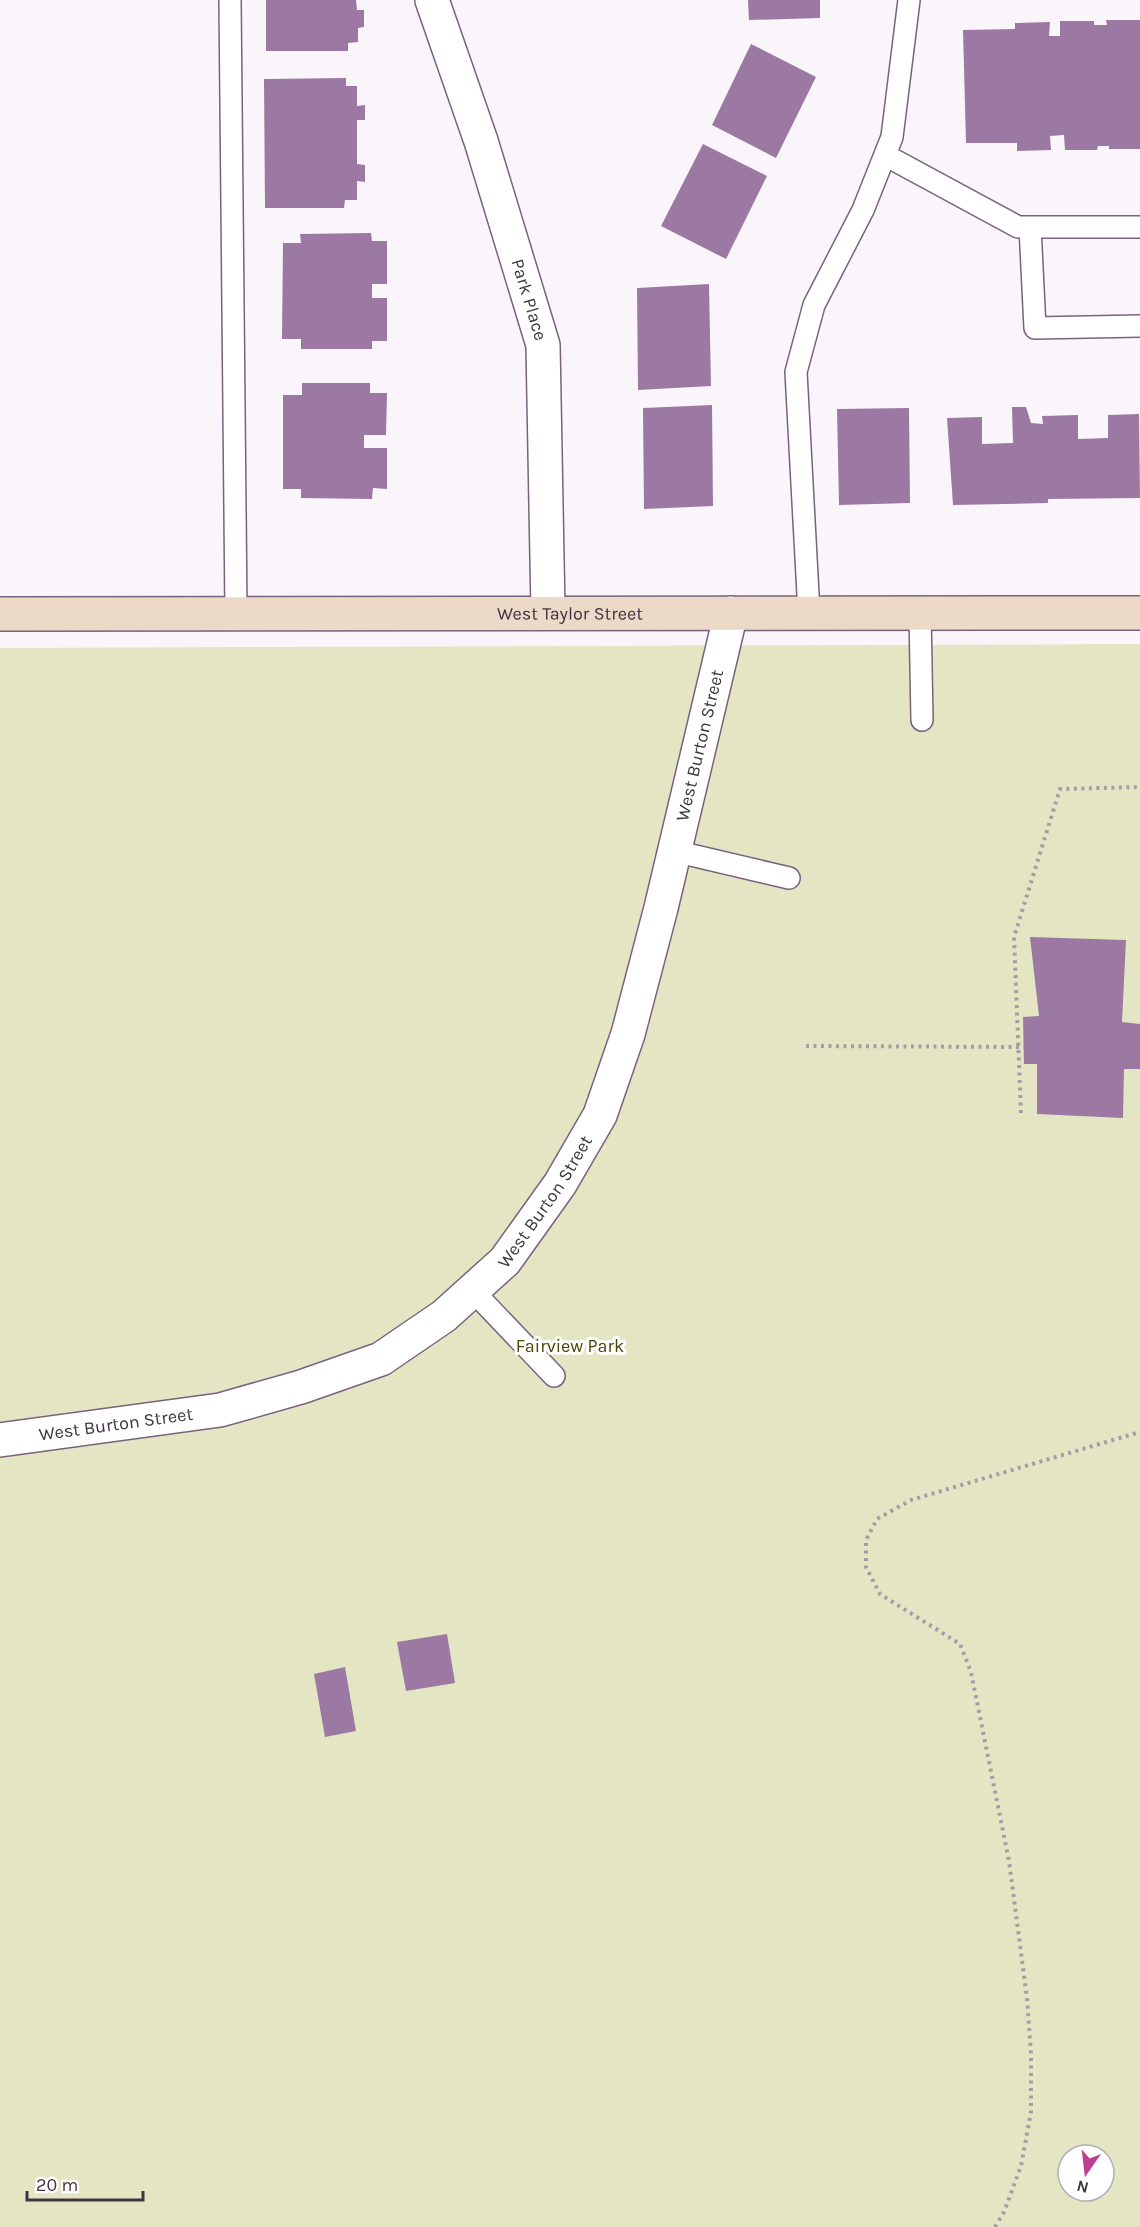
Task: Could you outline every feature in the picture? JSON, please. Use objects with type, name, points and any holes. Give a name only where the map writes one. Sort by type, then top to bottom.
[{"type":"main road","name":"West Taylor Street","points":[[0,614],[1140,613]]},
{"type":"street","name":"Park Place","points":[[432,0],[482,141],[543,345],[548,612]]},
{"type":"street","name":"West Burton Street","points":[[0,1440],[220,1410],[301,1387],[381,1359],[444,1316],[505,1261],[560,1185],[600,1115],[628,1034],[731,613]]},
{"type":"lane","points":[[230,0],[236,613]]},
{"type":"lane","points":[[809,613],[796,372],[814,305],[863,210],[892,137],[909,0]]},
{"type":"lane","points":[[885,155],[1018,227],[1140,227]]},
{"type":"lane","points":[[1030,227],[1035,328],[1140,326]]},
{"type":"lane","points":[[920,613],[922,720]]},
{"type":"lane","points":[[674,851],[789,878]]},
{"type":"lane","points":[[473,1291],[554,1376]]},
{"type":"path","points":[[1021,1113],[1021,1047],[1014,937],[1060,789],[1140,788]]},
{"type":"path","points":[[806,1046],[1021,1047]]},
{"type":"path","points":[[995,2227],[1004,2212],[1021,2166],[1031,2112],[1031,2054],[1027,1998],[1009,1862],[971,1672],[960,1644],[880,1594],[866,1567],[866,1540],[877,1519],[911,1500],[1140,1432]]},
{"type":"green space","name":"Fairview Park","points":[[1140,644],[1140,2227],[0,2227],[0,648]]},
{"type":"building","points":[[266,0],[356,0],[357,10],[364,10],[364,27],[358,28],[358,42],[348,43],[348,51],[266,51]]},
{"type":"building","points":[[748,0],[820,0],[820,18],[749,20]]},
{"type":"building","points":[[1106,20],[1140,20],[1140,149],[1109,149],[1109,146],[1098,146],[1097,150],[1065,150],[1064,135],[1050,136],[1051,150],[1017,151],[1017,143],[966,143],[963,30],[1015,29],[1015,23],[1050,22],[1049,36],[1060,36],[1060,21],[1094,21],[1094,25],[1107,25]]},
{"type":"building","points":[[751,44],[816,77],[776,158],[712,125]]},
{"type":"building","points":[[346,78],[346,86],[357,86],[357,106],[365,105],[365,120],[357,120],[357,164],[365,165],[365,182],[357,181],[357,200],[345,200],[344,208],[265,208],[264,79]]},
{"type":"building","points":[[703,144],[767,176],[726,259],[661,226]]},
{"type":"building","points":[[371,233],[372,241],[387,241],[387,284],[372,284],[372,298],[387,298],[387,341],[372,341],[372,349],[301,349],[301,339],[282,339],[283,243],[301,243],[300,234]]},
{"type":"building","points":[[709,284],[711,386],[638,390],[637,288]]},
{"type":"building","points":[[302,383],[370,383],[370,393],[387,393],[386,435],[364,435],[364,448],[387,448],[387,489],[373,488],[372,499],[301,498],[301,489],[283,489],[283,395],[302,395]]},
{"type":"building","points":[[712,405],[713,506],[644,509],[643,408]]},
{"type":"building","points":[[1012,407],[1026,407],[1031,423],[1043,424],[1042,416],[1078,415],[1078,439],[1108,438],[1108,415],[1139,414],[1140,498],[1048,499],[1048,503],[953,505],[947,418],[982,417],[982,444],[1013,443]]},
{"type":"building","points":[[909,408],[910,503],[839,505],[837,409]]},
{"type":"building","points":[[1030,937],[1126,940],[1122,1022],[1140,1024],[1140,1069],[1124,1069],[1123,1118],[1037,1114],[1037,1064],[1024,1064],[1023,1017],[1039,1016]]},
{"type":"building","points":[[447,1634],[455,1683],[406,1691],[397,1642]]},
{"type":"building","points":[[345,1667],[356,1731],[325,1737],[314,1674]]}]
